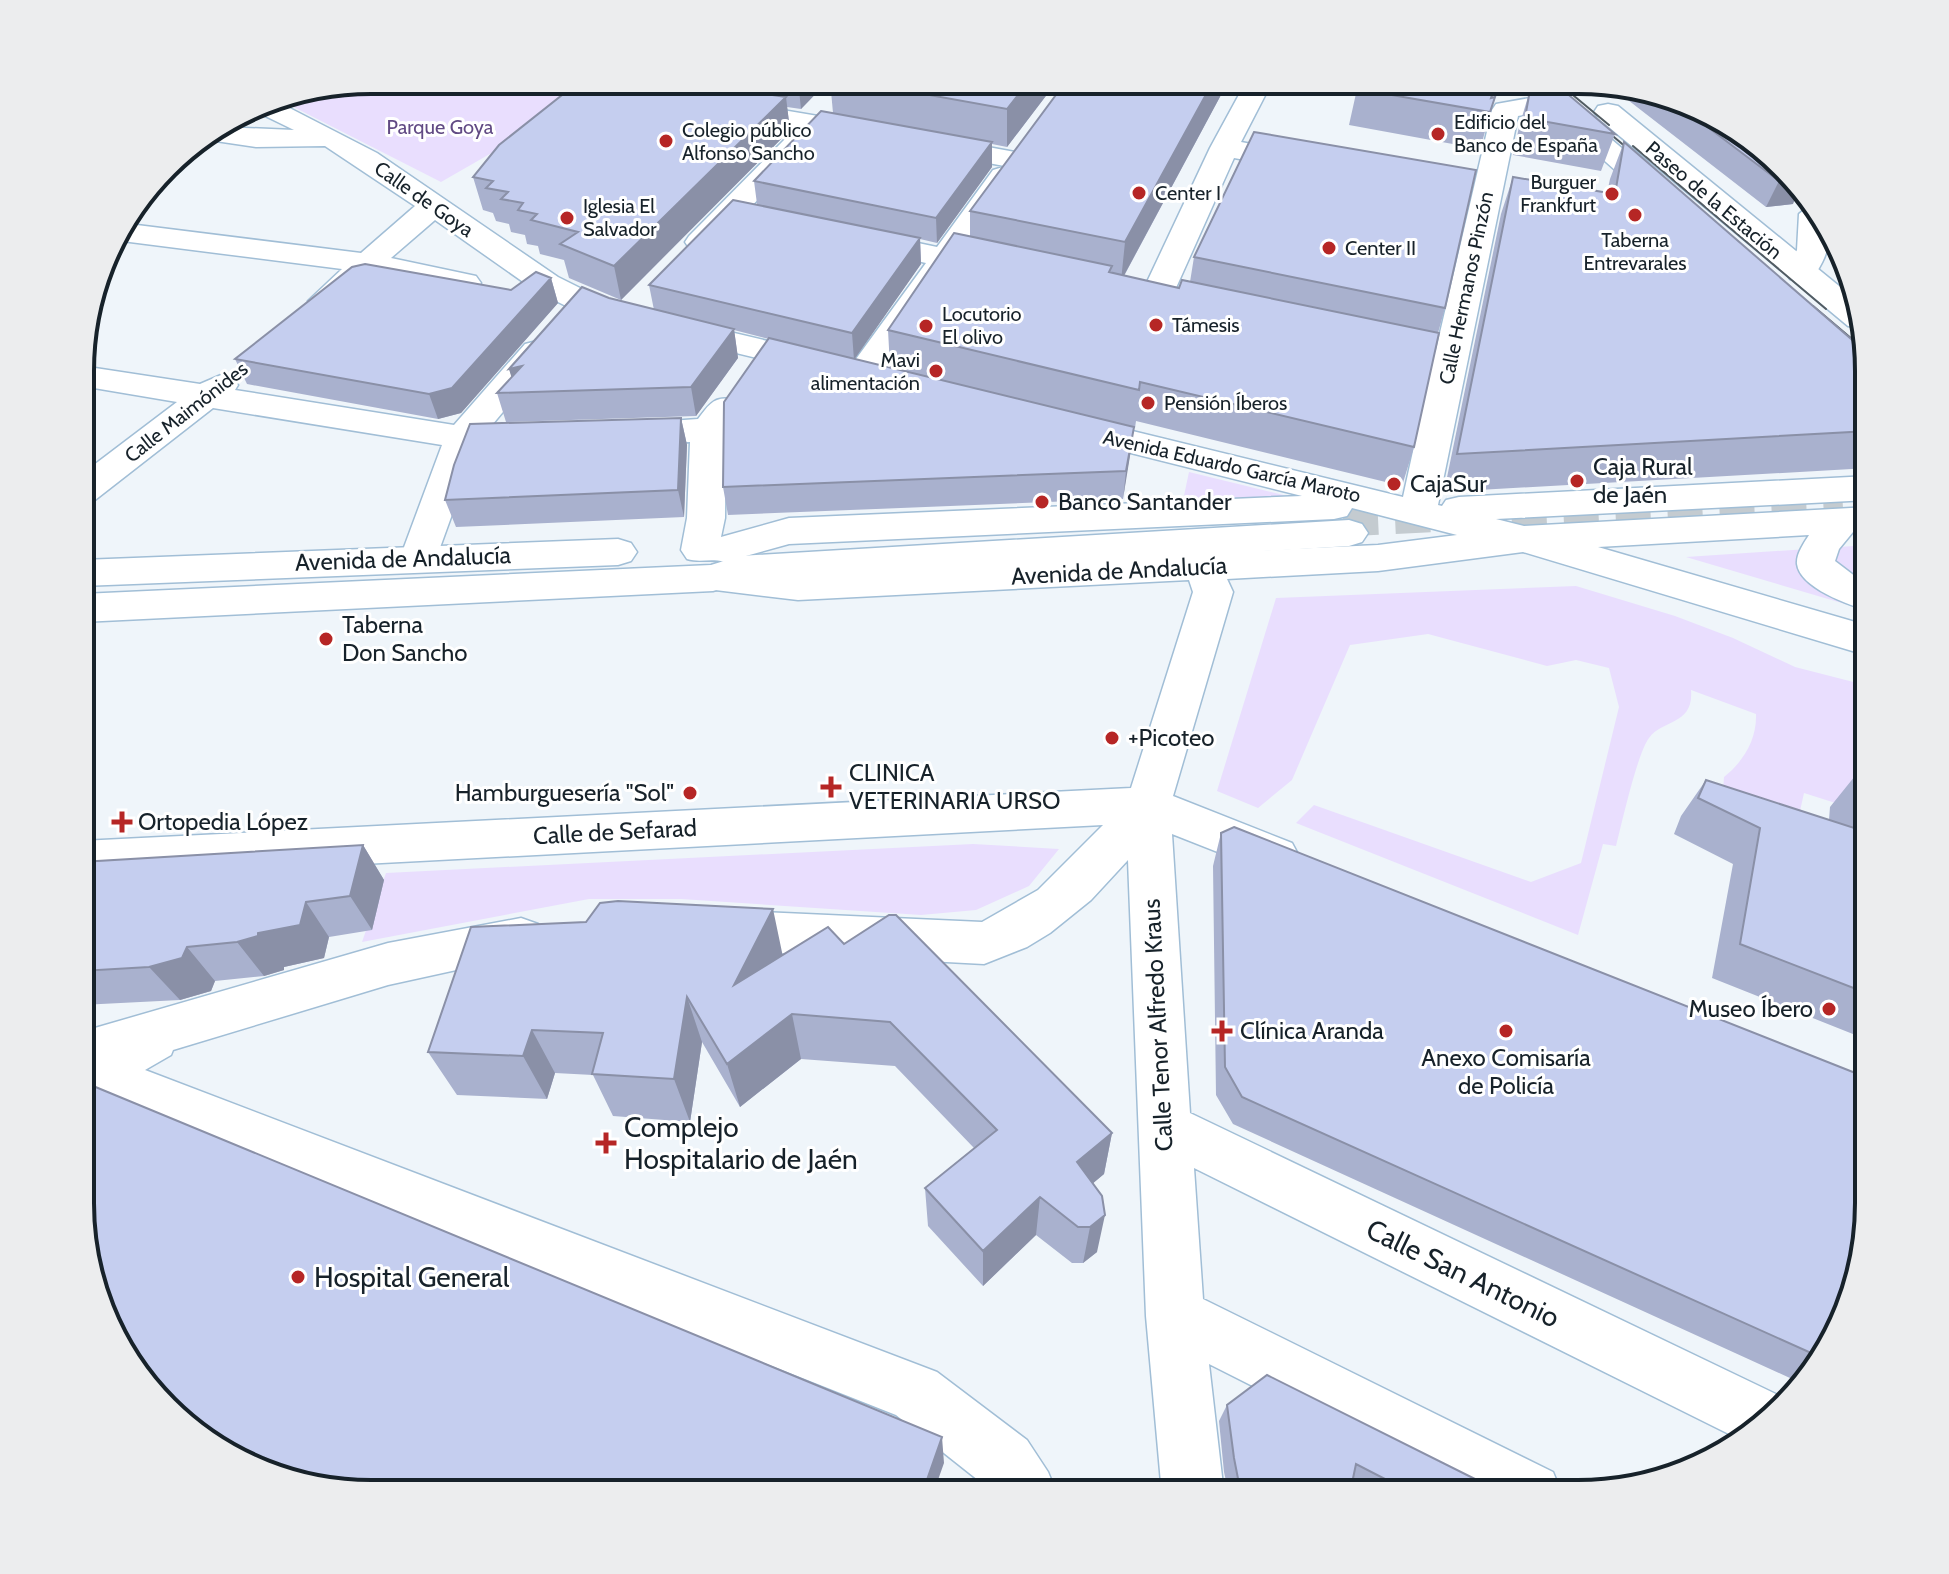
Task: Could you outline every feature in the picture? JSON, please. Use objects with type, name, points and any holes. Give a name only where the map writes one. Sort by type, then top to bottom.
[{"type":"street","points":[[562,109],[578,94]]},
{"type":"street","points":[[638,94],[661,99]]},
{"type":"street","points":[[1186,306],[1140,296],[1252,95]]},
{"type":"street","name":"Paseo de la Estación","points":[[1544,95],[1684,217]]},
{"type":"street","name":"Paseo de la Estación","points":[[1587,95],[1848,310]]},
{"type":"street","name":"Calle Hermanos Pinzón","points":[[1418,511],[1451,363],[1470,190],[1506,110],[1552,102]]},
{"type":"street","points":[[419,558],[462,437],[581,301],[637,306],[764,350],[881,378],[873,359],[1023,149],[898,138],[819,112],[706,106]]},
{"type":"street","name":"Calle de Goya","points":[[277,111],[332,138],[547,284],[581,301]]},
{"type":"street","points":[[678,265],[809,131],[819,112]]},
{"type":"street","points":[[226,136],[256,139],[332,138]]},
{"type":"street","points":[[1224,148],[1332,166]]},
{"type":"street","points":[[302,320],[434,205]]},
{"type":"street","points":[[729,212],[760,219]]},
{"type":"street","points":[[1801,272],[1812,250],[1813,226]]},
{"type":"street","points":[[131,234],[371,263],[465,283]]},
{"type":"street","points":[[838,235],[1021,272]]},
{"type":"street","points":[[1342,339],[1451,363]]},
{"type":"street","points":[[712,559],[706,518],[708,430],[764,350]]},
{"type":"street","name":"Calle Maimónides","points":[[94,483],[244,367]]},
{"type":"street","points":[[94,378],[462,437],[708,430]]},
{"type":"street","name":"Avenida Eduardo García Maroto","points":[[1050,422],[1524,539],[1855,520]]},
{"type":"street","points":[[1158,514],[1181,455]]},
{"type":"street","name":"Avenida Eduardo García Maroto","points":[[1418,511],[1855,489]]},
{"type":"street","name":"Avenida de Andalucía","points":[[94,607],[712,559],[789,531],[1317,506],[1418,511]]},
{"type":"street","points":[[1855,521],[1821,544],[1816,557],[1816,566],[1842,587],[1855,592]]},
{"type":"street","name":"Avenida de Andalucía","points":[[712,559],[740,569],[1346,526]]},
{"type":"street","points":[[1524,539],[1855,637]]},
{"type":"street","name":"Avenida de Andalucía","points":[[94,572],[419,558],[712,559],[798,586],[1378,558],[1524,539]]},
{"type":"street","name":"Calle Tenor Alfredo Kraus","points":[[1192,1480],[1175,1316],[1148,805],[1213,592],[1203,567]]},
{"type":"street","points":[[667,928],[984,943],[1016,933],[1065,897],[1148,805],[1309,869]]},
{"type":"street","name":"Calle de Sefarad","points":[[95,859],[1148,805]]},
{"type":"street","points":[[95,1051],[388,964],[515,938],[560,934]]},
{"type":"street","points":[[169,1030],[122,1057],[111,1075],[121,1085],[916,1393],[1005,1462],[1017,1480]]},
{"type":"street","name":"Calle San Antonio","points":[[1163,1126],[1755,1415]]},
{"type":"street","points":[[1175,1316],[1503,1480]]},
{"type":"green space","name":"Parque Goya","points":[[371,94],[566,95],[502,147],[441,182],[292,106],[335,96]]},
{"type":"green space","points":[[1189,472],[1304,500],[1182,505]]},
{"type":"green space","points":[[1855,546],[1855,607],[1686,557]]},
{"type":"green space","points":[[1576,586],[1675,616],[1733,638],[1795,667],[1855,682],[1855,780],[1848,807],[1804,793],[1792,847],[1723,791],[1724,777],[1743,757],[1751,741],[1756,714],[1691,690],[1691,701],[1683,716],[1655,732],[1644,746],[1616,846],[1603,844],[1578,935],[1296,823],[1314,805],[1531,882],[1581,863],[1619,707],[1609,668],[1576,660],[1547,666],[1428,634],[1350,645],[1292,780],[1258,808],[1217,791],[1276,598]]},
{"type":"green space","points":[[973,844],[1059,849],[1029,886],[976,910],[921,915],[681,899],[589,899],[362,942],[386,873]]},
{"type":"building","points":[[563,94],[768,94],[786,97],[614,266],[560,244],[578,232],[531,220],[537,214],[518,210],[523,203],[501,199],[508,192],[486,188],[493,181],[473,177],[499,145]]},
{"type":"building","points":[[926,94],[1018,95],[1007,109]]},
{"type":"building","points":[[1056,95],[1206,95],[1125,242],[970,211]]},
{"type":"building","points":[[1391,95],[1492,95],[1491,98],[1495,97],[1490,112]]},
{"type":"building","points":[[1529,95],[1569,95],[1615,134],[1525,118]]},
{"type":"building","points":[[821,111],[992,142],[936,218],[754,181]]},
{"type":"building","points":[[1707,126],[1747,151],[1779,181]]},
{"type":"building","name":"Center II","points":[[1254,132],[1476,170],[1445,308],[1194,257]]},
{"type":"building","points":[[1624,142],[1853,341],[1855,432],[1457,454],[1513,177],[1615,194]]},
{"type":"building","points":[[733,200],[920,238],[852,333],[649,285]]},
{"type":"building","points":[[954,233],[1112,266],[1109,272],[1179,288],[1182,280],[1439,333],[1414,447],[1140,382],[1139,390],[888,330]]},
{"type":"building","points":[[365,264],[511,290],[536,272],[551,278],[452,388],[429,394],[235,359],[352,267]]},
{"type":"building","points":[[582,287],[609,298],[734,329],[691,387],[497,393],[522,366],[509,369]]},
{"type":"building","points":[[769,338],[1134,427],[1126,471],[723,487],[724,402]]},
{"type":"building","points":[[681,418],[678,490],[445,500],[470,424]]},
{"type":"building","points":[[1706,780],[1854,828],[1854,823],[1854,988],[1740,944],[1760,828],[1698,798]]},
{"type":"building","points":[[1234,827],[1854,1073],[1854,1221],[1850,1257],[1834,1309],[1811,1353],[1242,1097],[1225,1067],[1221,833]]},
{"type":"building","points":[[363,845],[350,896],[306,902],[300,925],[258,933],[258,936],[237,942],[187,947],[182,958],[149,967],[95,970],[95,861]]},
{"type":"building","points":[[618,901],[773,909],[734,985],[828,927],[844,944],[889,915],[896,915],[1112,1133],[1077,1162],[1102,1196],[1105,1215],[1090,1227],[1078,1227],[1040,1197],[983,1251],[925,1188],[997,1130],[890,1022],[792,1014],[727,1064],[687,997],[674,1079],[592,1074],[603,1033],[532,1030],[523,1056],[428,1052],[471,927],[586,922],[600,903]]},
{"type":"building","name":"Hospital General","points":[[95,1087],[942,1437],[927,1479],[353,1479],[317,1475],[265,1459],[217,1433],[175,1399],[141,1357],[115,1309],[103,1275],[95,1221]]},
{"type":"building","points":[[1267,1375],[1477,1480],[1387,1480],[1356,1464],[1353,1480],[1238,1480],[1227,1405]]},
{"type":"tunnel","points":[[1460,527],[1843,509]]},
{"type":"tunnel","points":[[1343,519],[1447,514]]},
{"type":"tram line","points":[[1573,95],[1609,125]]},
{"type":"tram line","points":[[1596,122],[1639,158]]},
{"type":"tram line","points":[[1633,146],[1826,309]]},
{"type":"tram line","points":[[1813,306],[1853,340]]},
{"type":"place","name":"Edificio del Banco de España","points":[[1438,134]]},
{"type":"place","name":"Colegio público Alfonso Sancho","points":[[666,141]]},
{"type":"place","name":"Center I","points":[[1139,193]]},
{"type":"place","name":"Burguer Frankfurt","points":[[1612,194]]},
{"type":"place","name":"Taberna Entrevarales","points":[[1635,215]]},
{"type":"place","name":"Iglesia El Salvador","points":[[567,218]]},
{"type":"place","name":"Center II","points":[[1329,248]]},
{"type":"place","name":"Támesis","points":[[1156,325]]},
{"type":"place","name":"Locutorio El olivo","points":[[926,326]]},
{"type":"place","name":"Mavi alimentación","points":[[936,371]]},
{"type":"place","name":"Pensión Íberos","points":[[1148,403]]},
{"type":"place","name":"Caja Rural de Jaén","points":[[1577,481]]},
{"type":"place","name":"CajaSur","points":[[1394,484]]},
{"type":"place","name":"Banco Santander","points":[[1042,502]]},
{"type":"place","name":"Taberna Don Sancho","points":[[326,639]]},
{"type":"place","name":"+Picoteo","points":[[1112,738]]},
{"type":"place","name":"CLINICA VETERINARIA URSO","points":[[831,787]]},
{"type":"place","name":"Hamburguesería \"Sol\"","points":[[690,793]]},
{"type":"place","name":"Ortopedia López","points":[[122,822]]},
{"type":"place","name":"Museo Íbero","points":[[1829,1009]]},
{"type":"place","name":"Clínica Aranda","points":[[1222,1031]]},
{"type":"place","name":"Anexo Comisaría de Policía","points":[[1506,1031]]},
{"type":"place","name":"Complejo Hospitalario de Jaén","points":[[606,1143]]},
{"type":"place","name":"Hospital General","points":[[298,1277]]}]
